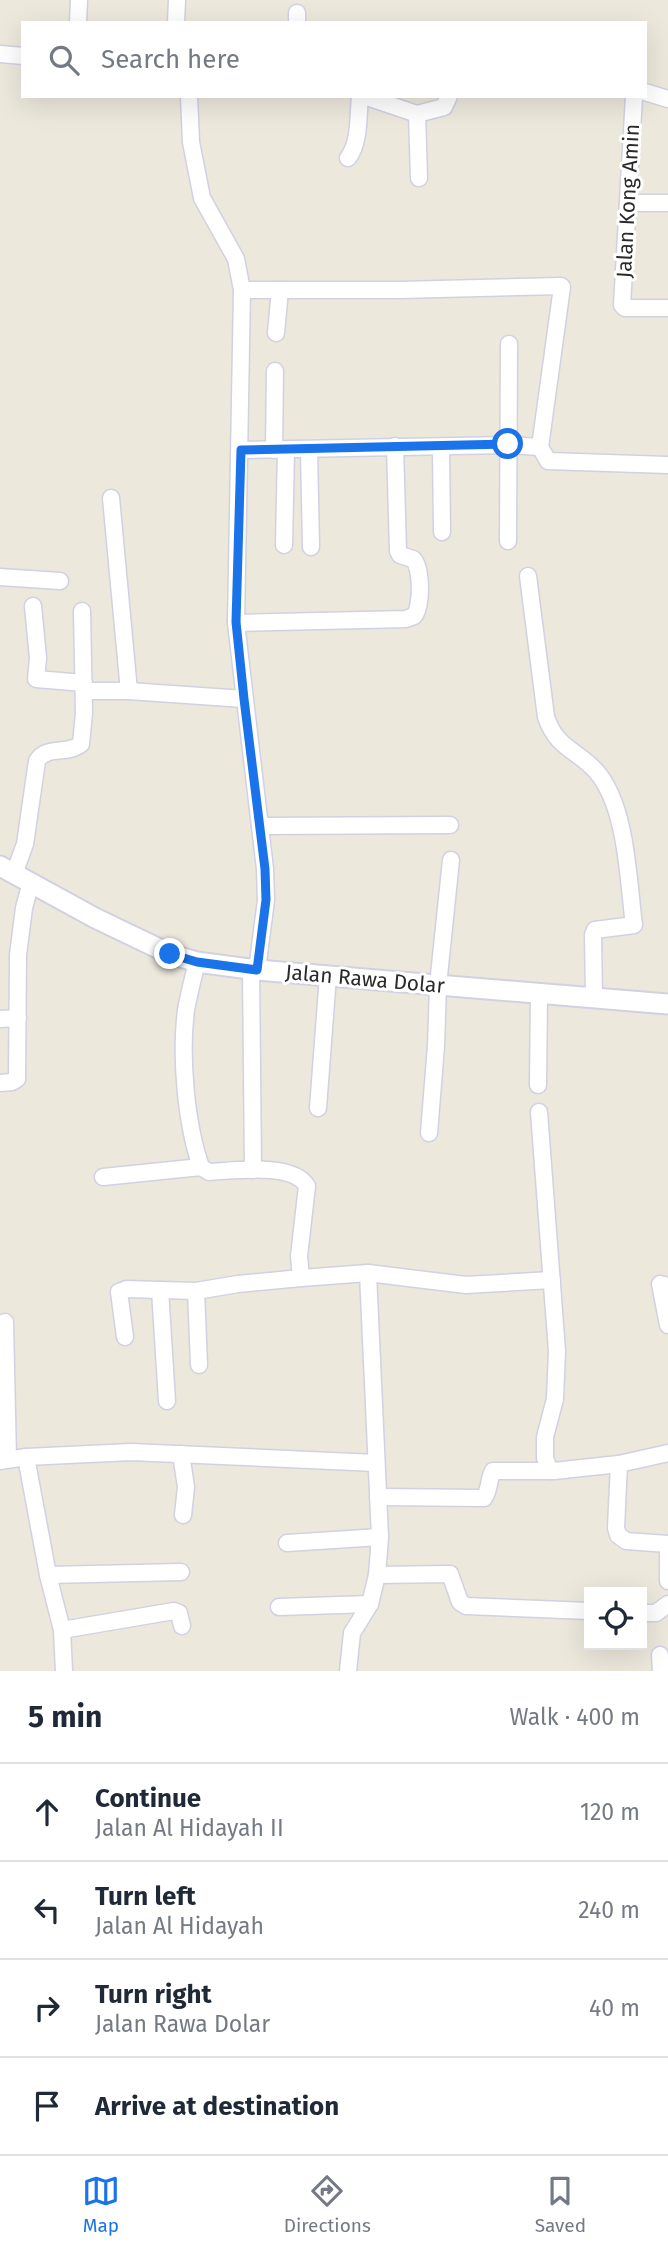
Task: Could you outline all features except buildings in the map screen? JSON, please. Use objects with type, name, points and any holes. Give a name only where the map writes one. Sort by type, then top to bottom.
[{"type":"street","points":[[78,21],[79,0]]},
{"type":"street","points":[[176,21],[177,0]]},
{"type":"street","points":[[0,54],[21,56]]},
{"type":"street","points":[[647,93],[668,99]]},
{"type":"street","points":[[189,98],[191,142],[202,198],[236,259],[242,290],[236,622],[265,869],[266,900],[254,970],[253,1170]]},
{"type":"street","points":[[348,158],[357,133],[362,98]]},
{"type":"street","points":[[368,98],[416,114],[444,107],[448,98]]},
{"type":"street","name":"Jalan Kong Amin","points":[[634,98],[622,305],[625,309],[668,308]]},
{"type":"street","points":[[416,114],[419,178]]},
{"type":"street","points":[[629,203],[668,204]]},
{"type":"street","points":[[242,290],[561,286],[540,447],[550,463],[668,465]]},
{"type":"street","points":[[276,333],[280,290]]},
{"type":"street","points":[[508,541],[509,344]]},
{"type":"street","points":[[275,371],[284,545]]},
{"type":"street","points":[[241,450],[508,444],[540,447]]},
{"type":"street","points":[[236,622],[414,617],[419,606],[418,565],[413,559],[400,555],[397,546],[395,446]]},
{"type":"street","points":[[441,447],[442,532]]},
{"type":"street","points":[[309,450],[311,547]]},
{"type":"street","points":[[111,498],[129,691]]},
{"type":"street","points":[[528,576],[546,717],[551,731],[560,742],[596,771],[611,794],[619,814],[634,925],[595,930],[594,998]]},
{"type":"street","points":[[0,577],[61,581]]},
{"type":"street","points":[[33,606],[38,658],[36,679],[84,687],[244,699]]},
{"type":"street","points":[[0,1083],[17,1079],[18,955],[15,874],[25,844],[37,761],[40,755],[47,752],[75,749],[81,744],[84,713],[82,611]]},
{"type":"street","points":[[260,826],[450,825]]},
{"type":"street","points":[[429,1133],[438,985],[451,860]]},
{"type":"street","name":"Jalan Rawa Dolar","points":[[15,874],[143,942],[197,962],[254,970],[668,1004]]},
{"type":"street","points":[[197,962],[186,1011],[184,1064],[192,1143],[201,1167],[209,1172],[253,1170],[295,1175],[307,1186],[299,1256],[301,1278]]},
{"type":"street","points":[[318,1108],[328,976]]},
{"type":"street","points":[[538,1085],[539,993]]},
{"type":"street","points":[[0,1019],[18,1018]]},
{"type":"street","points":[[539,1112],[557,1350],[555,1399],[545,1437],[545,1458],[550,1471]]},
{"type":"street","points":[[103,1177],[201,1167]]},
{"type":"street","points":[[125,1337],[119,1292],[127,1289],[196,1291],[238,1284],[368,1273],[466,1285],[552,1280]]},
{"type":"street","points":[[348,1671],[352,1633],[370,1604],[377,1575],[380,1537],[368,1273]]},
{"type":"street","points":[[668,1286],[660,1284],[668,1325]]},
{"type":"street","points":[[160,1290],[167,1401]]},
{"type":"street","points":[[196,1291],[199,1366]]},
{"type":"street","points":[[5,1322],[4,1460],[131,1452],[376,1463]]},
{"type":"street","points":[[378,1497],[484,1497],[493,1471],[550,1471],[619,1464],[668,1453]]},
{"type":"street","points":[[181,1454],[186,1487],[183,1515]]},
{"type":"street","points":[[26,1457],[48,1575],[62,1630],[64,1671]]},
{"type":"street","points":[[619,1464],[618,1535],[626,1541],[668,1544],[668,1581]]},
{"type":"street","points":[[287,1543],[380,1537]]},
{"type":"street","points":[[48,1575],[181,1572]]},
{"type":"street","points":[[377,1575],[450,1574],[460,1602],[466,1605],[584,1611]]},
{"type":"street","points":[[279,1606],[370,1604]]},
{"type":"street","points":[[647,1613],[656,1613],[668,1604]]},
{"type":"street","points":[[62,1630],[174,1611],[179,1613],[182,1626]]},
{"type":"route","points":[[170,954],[197,962],[257,970],[266,900],[265,869],[236,622],[241,450],[508,444]]}]
